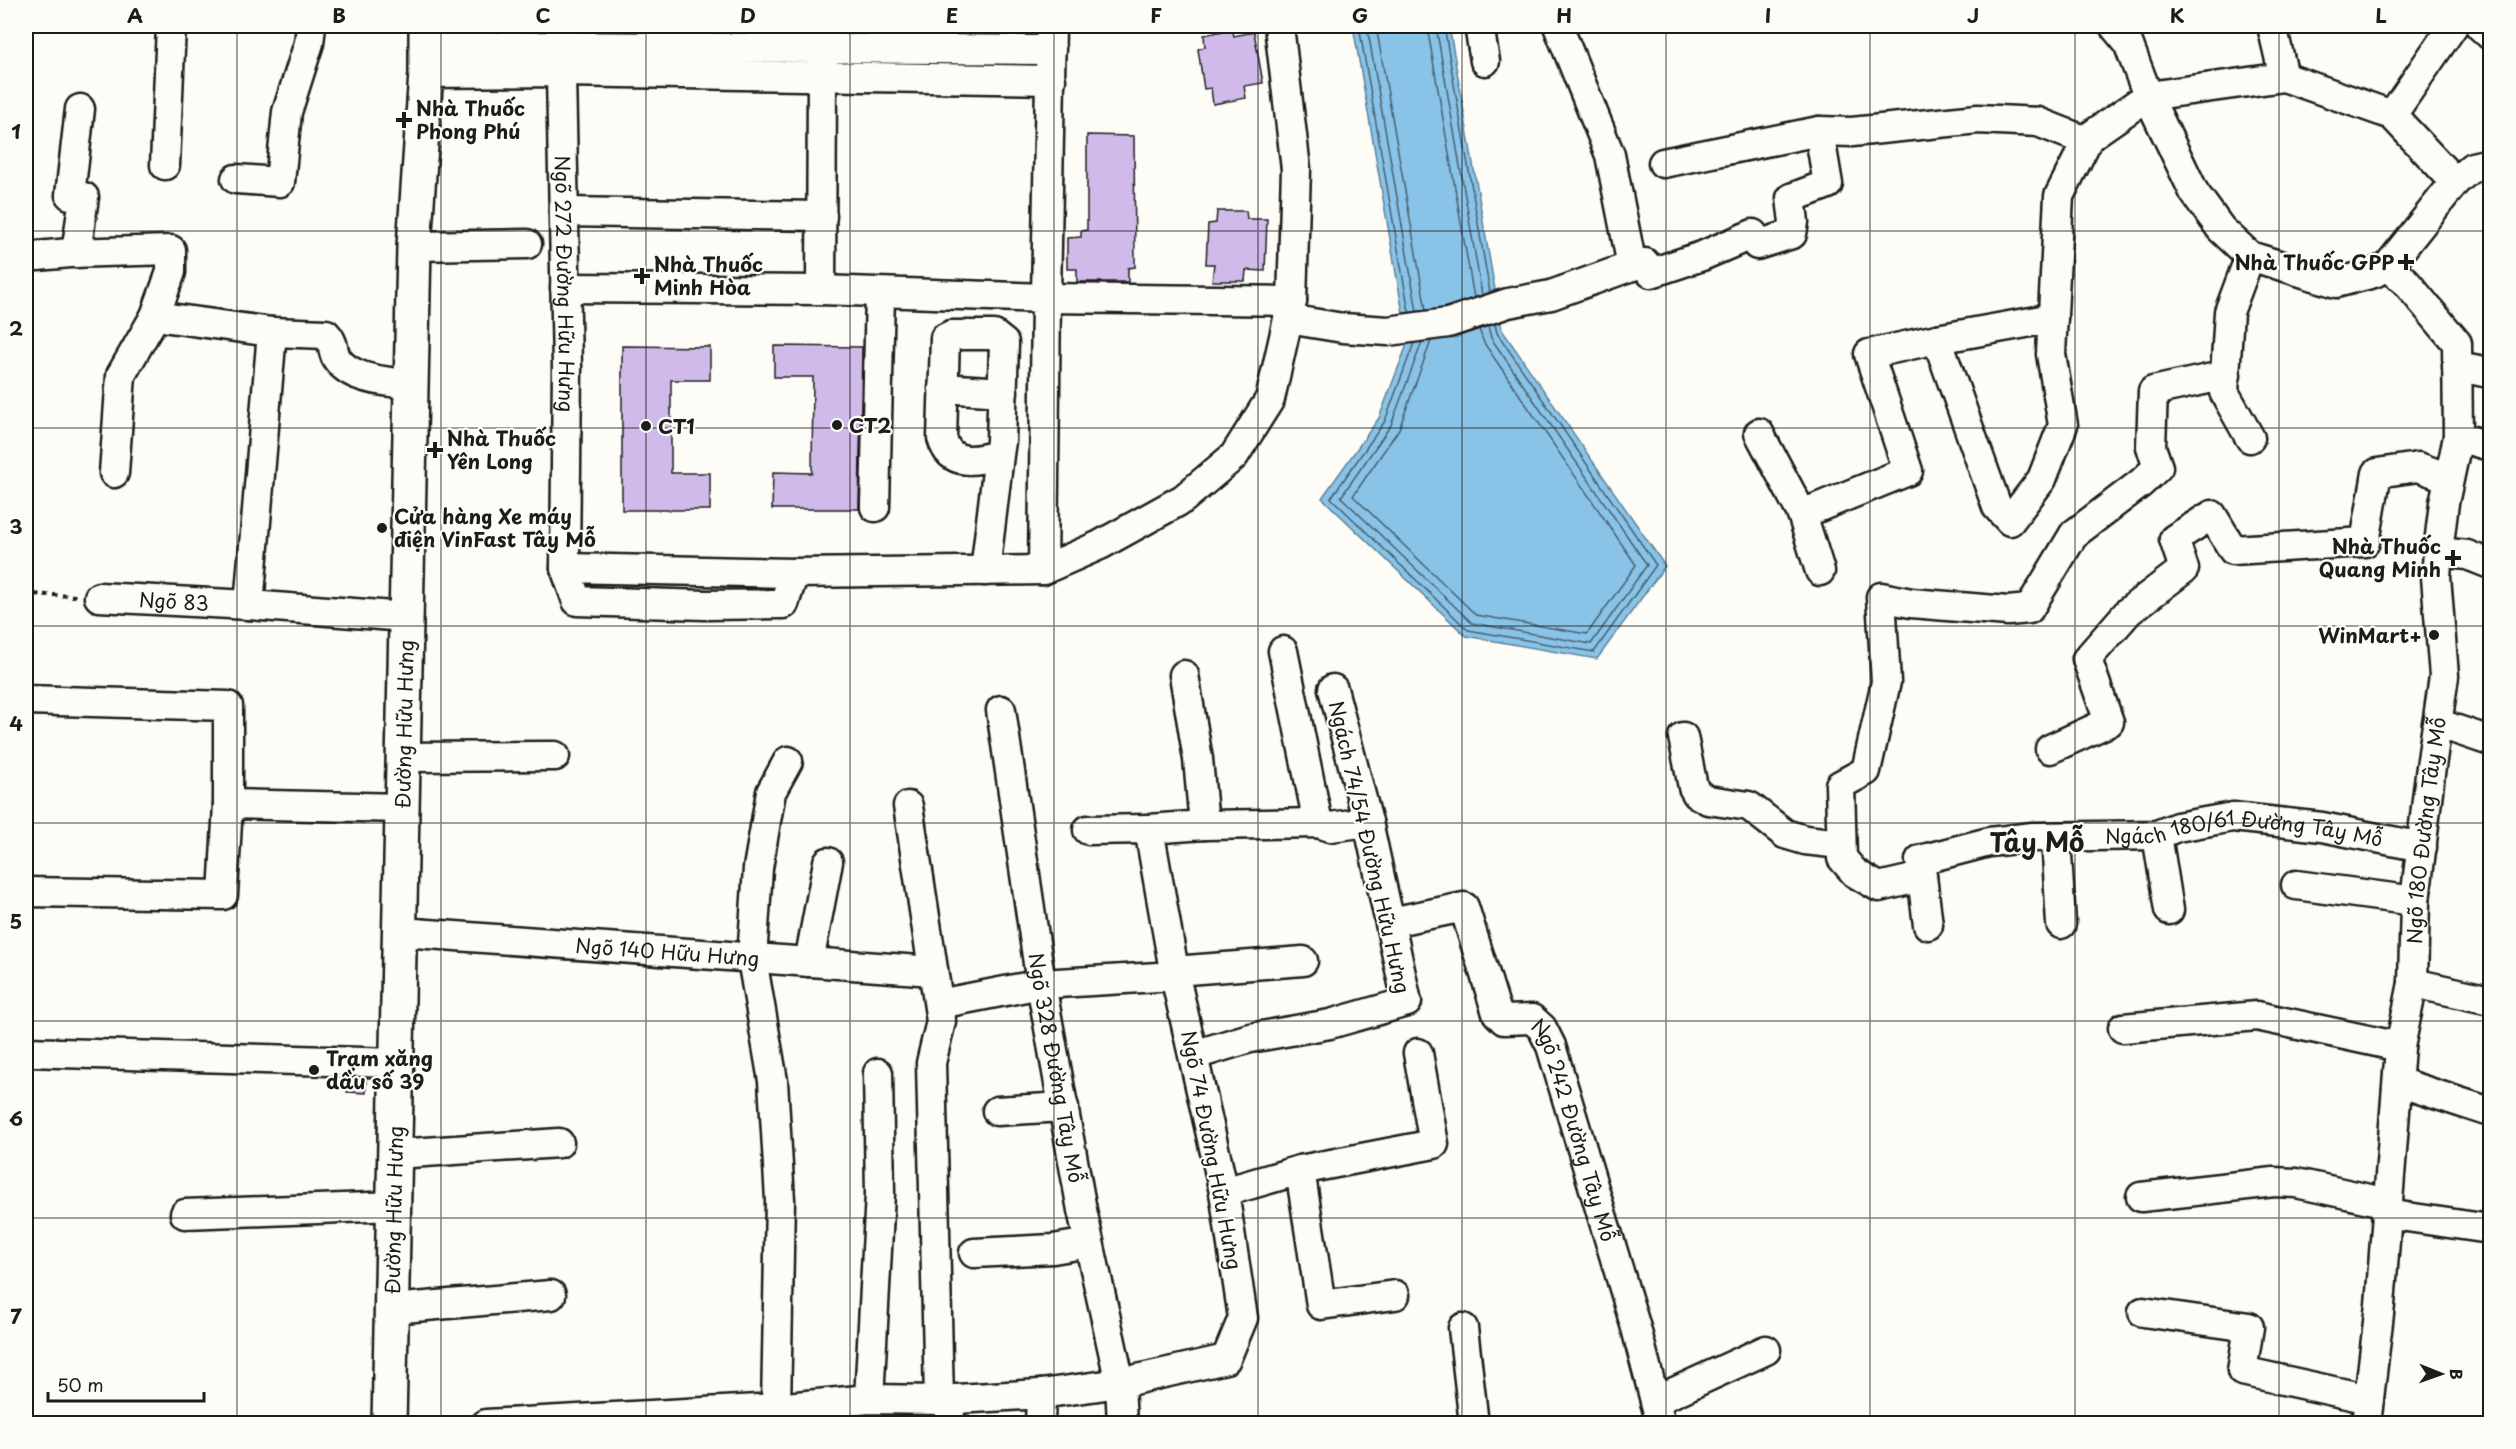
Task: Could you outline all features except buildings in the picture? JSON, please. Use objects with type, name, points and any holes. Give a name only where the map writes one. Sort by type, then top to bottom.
[{"type":"main road","name":"Đường Hữu Hưng","points":[[389,1424],[404,808],[414,246],[426,49]]},
{"type":"street","points":[[165,165],[171,26]]},
{"type":"street","points":[[236,179],[280,182],[287,112],[309,43],[311,26]]},
{"type":"street","points":[[794,573],[784,604],[705,605],[577,601],[565,568],[794,573],[1043,570],[1100,545],[1183,499],[1233,456],[1269,399],[1290,310],[1296,169],[1279,26]]},
{"type":"street","points":[[1479,26],[1485,61]]},
{"type":"street","points":[[1558,26],[1610,155],[1632,266]]},
{"type":"street","points":[[2114,26],[2128,43],[2148,96],[2194,192],[2221,229],[2250,255],[2336,283],[2374,273],[2388,266],[2455,182],[2472,167],[2490,163]]},
{"type":"street","points":[[2272,26],[2284,77]]},
{"type":"street","points":[[2392,115],[2453,26]]},
{"type":"street","points":[[2480,26],[2490,35]]},
{"type":"street","points":[[426,49],[561,48],[824,37],[1051,38],[1043,570]]},
{"type":"street","points":[[821,290],[824,37]]},
{"type":"street","points":[[561,48],[822,77],[1051,80]]},
{"type":"street","name":"Ngõ 272 Đường Hữu Hưng","points":[[561,48],[567,367],[565,568]]},
{"type":"street","points":[[1937,339],[1997,507],[2010,521],[2042,479],[2063,425],[2051,354],[2059,196],[2089,136],[2148,96],[2284,77],[2392,115],[2455,182]]},
{"type":"street","points":[[76,253],[84,197],[70,195],[80,109]]},
{"type":"street","points":[[1663,163],[1819,131],[1852,132],[1978,119],[2037,122],[2086,141]]},
{"type":"street","points":[[566,288],[821,290],[1046,298],[1290,310],[1343,328],[1388,331],[1448,324],[1508,303],[1551,295],[1632,266],[1645,263],[1651,273],[1702,256],[1753,234],[1757,245],[1792,234],[1794,222],[1791,198],[1828,184],[1819,131]]},
{"type":"street","points":[[564,212],[822,216]]},
{"type":"street","points":[[414,246],[527,244]]},
{"type":"street","points":[[26,257],[171,250],[171,272],[155,316],[121,375],[114,473]]},
{"type":"street","points":[[2250,255],[2229,312],[2224,392],[2250,438]]},
{"type":"street","name":"Ngõ 180 Đường Tây Mỗ","points":[[2367,1412],[2380,1305],[2400,1047],[2413,982],[2415,901],[2444,676],[2436,577],[2438,552],[2449,478],[2458,437],[2457,343],[2406,282],[2388,266]]},
{"type":"street","points":[[875,507],[880,293]]},
{"type":"street","points":[[155,316],[272,332],[326,334],[333,341],[337,359],[356,374],[412,385]]},
{"type":"street","points":[[1802,514],[1908,471],[1869,354],[2053,318]]},
{"type":"street","points":[[249,605],[272,332]]},
{"type":"street","points":[[985,571],[999,455],[1004,343],[994,335],[951,335],[945,338],[942,438],[945,449],[961,460],[979,460],[999,455]]},
{"type":"street","points":[[2457,367],[2490,373]]},
{"type":"street","points":[[1928,925],[1922,877],[1879,887],[1855,873],[1842,858],[1840,785],[1866,771],[1886,682],[1881,597],[1911,603],[2007,611],[2029,609],[2074,534],[2141,483],[2158,467],[2151,447],[2153,391],[2226,375]]},
{"type":"street","points":[[943,388],[1003,392]]},
{"type":"street","points":[[1760,433],[1802,514],[1820,571]]},
{"type":"street","points":[[2458,437],[2490,446]]},
{"type":"street","points":[[2050,749],[2109,722],[2087,659],[2129,611],[2184,569],[2174,540],[2212,515],[2233,550],[2365,542],[2378,473],[2418,467],[2449,478]]},
{"type":"street","points":[[2438,552],[2467,555],[2490,564]]},
{"type":"street","points":[[705,572],[705,605]]},
{"type":"street","name":"Ngõ 83","points":[[99,597],[406,617]]},
{"type":"street","points":[[1283,651],[1318,823]]},
{"type":"street","points":[[1184,675],[1198,759],[1204,825]]},
{"type":"street","name":"Ngách 74/54 Đường Hữu Hưng","points":[[1194,1055],[1250,1038],[1330,1024],[1407,1002],[1368,822],[1333,689]]},
{"type":"street","points":[[26,700],[228,706],[228,804],[223,895],[26,892]]},
{"type":"street","name":"Ngõ 328 Đường Tây Mỗ","points":[[1001,710],[1041,984],[1089,1243],[1120,1383],[1122,1424]]},
{"type":"street","points":[[2437,723],[2490,741]]},
{"type":"street","points":[[1683,737],[1693,787],[1697,794],[1708,800],[1749,806],[1785,834],[1805,840],[1841,844]]},
{"type":"street","points":[[405,758],[555,756]]},
{"type":"street","points":[[776,1408],[779,1176],[773,1081],[752,959],[758,868],[771,792],[788,761]]},
{"type":"street","points":[[228,804],[404,808]]},
{"type":"street","points":[[908,806],[941,1021],[931,1063],[946,1408]]},
{"type":"street","name":"Ngách 180/61 Đường Tây Mỗ","points":[[1922,877],[1920,860],[1989,842],[2056,837],[2157,835],[2177,827],[2233,817],[2322,827],[2421,847]]},
{"type":"street","points":[[1088,830],[1318,823],[1330,827],[1368,822]]},
{"type":"street","name":"Ngõ 74 Đường Hữu Hưng","points":[[486,1424],[776,1408],[829,1413],[868,1399],[946,1408],[1120,1383],[1226,1359],[1243,1318],[1224,1192],[1175,974],[1149,829]]},
{"type":"street","points":[[2157,835],[2169,910]]},
{"type":"street","points":[[2056,837],[2061,924]]},
{"type":"street","points":[[809,962],[828,862]]},
{"type":"street","points":[[2296,885],[2415,901]]},
{"type":"street","name":"Ngõ 242 Đường Tây Mỗ","points":[[1391,922],[1464,907],[1497,1013],[1504,1020],[1532,1018],[1542,1028],[1551,1046],[1636,1328],[1658,1412]]},
{"type":"street","name":"Ngõ 140 Hữu Hưng","points":[[401,932],[933,971]]},
{"type":"street","points":[[939,1004],[1041,984],[1303,961]]},
{"type":"street","points":[[2413,982],[2490,1000]]},
{"type":"street","points":[[2123,1028],[2257,1016],[2400,1047]]},
{"type":"street","points":[[26,1052],[396,1063]]},
{"type":"street","points":[[1224,1192],[1300,1170],[1434,1144],[1418,1053]]},
{"type":"street","points":[[868,1399],[880,1194],[878,1074]]},
{"type":"street","points":[[2398,1082],[2490,1112]]},
{"type":"street","points":[[997,1111],[1064,1107]]},
{"type":"street","points":[[396,1154],[559,1143]]},
{"type":"street","points":[[1300,1170],[1321,1305],[1395,1295]]},
{"type":"street","points":[[2141,1197],[2274,1182],[2296,1183],[2387,1209],[2490,1229]]},
{"type":"street","points":[[184,1214],[395,1206]]},
{"type":"street","points":[[974,1253],[1053,1249],[1089,1243]]},
{"type":"street","points":[[392,1309],[551,1295]]},
{"type":"street","points":[[2143,1312],[2249,1327],[2242,1371],[2367,1412]]},
{"type":"street","points":[[1463,1328],[1474,1424]]},
{"type":"street","points":[[1658,1412],[1766,1350]]},
{"type":"street","points":[[1040,1424],[1041,1394]]},
{"type":"path","points":[[26,594],[99,597]]},
{"type":"water","points":[[1353,26],[1449,26],[1502,330],[1665,566],[1597,659],[1466,636],[1322,498],[1379,418],[1408,342]]},
{"type":"place","name":"Nhà Thuốc Phong Phú","points":[[404,120]]},
{"type":"place","name":"Nhà Thuốc GPP","points":[[2406,262]]},
{"type":"place","name":"Nhà Thuốc Minh Hòa","points":[[642,276]]},
{"type":"place","name":"CT2","points":[[837,425]]},
{"type":"place","name":"CT1","points":[[646,426]]},
{"type":"place","name":"Nhà Thuốc Yên Long","points":[[435,450]]},
{"type":"place","name":"Cửa hàng Xe máy điện VinFast Tây Mỗ","points":[[382,528]]},
{"type":"place","name":"Nhà Thuốc Quang Minh","points":[[2453,558]]},
{"type":"place","name":"WinMart+","points":[[2434,635]]},
{"type":"place","name":"Trạm xăng dầu số 39","points":[[314,1070]]},
{"type":"district","name":"Tây Mỗ","points":[[2037,841]]}]
